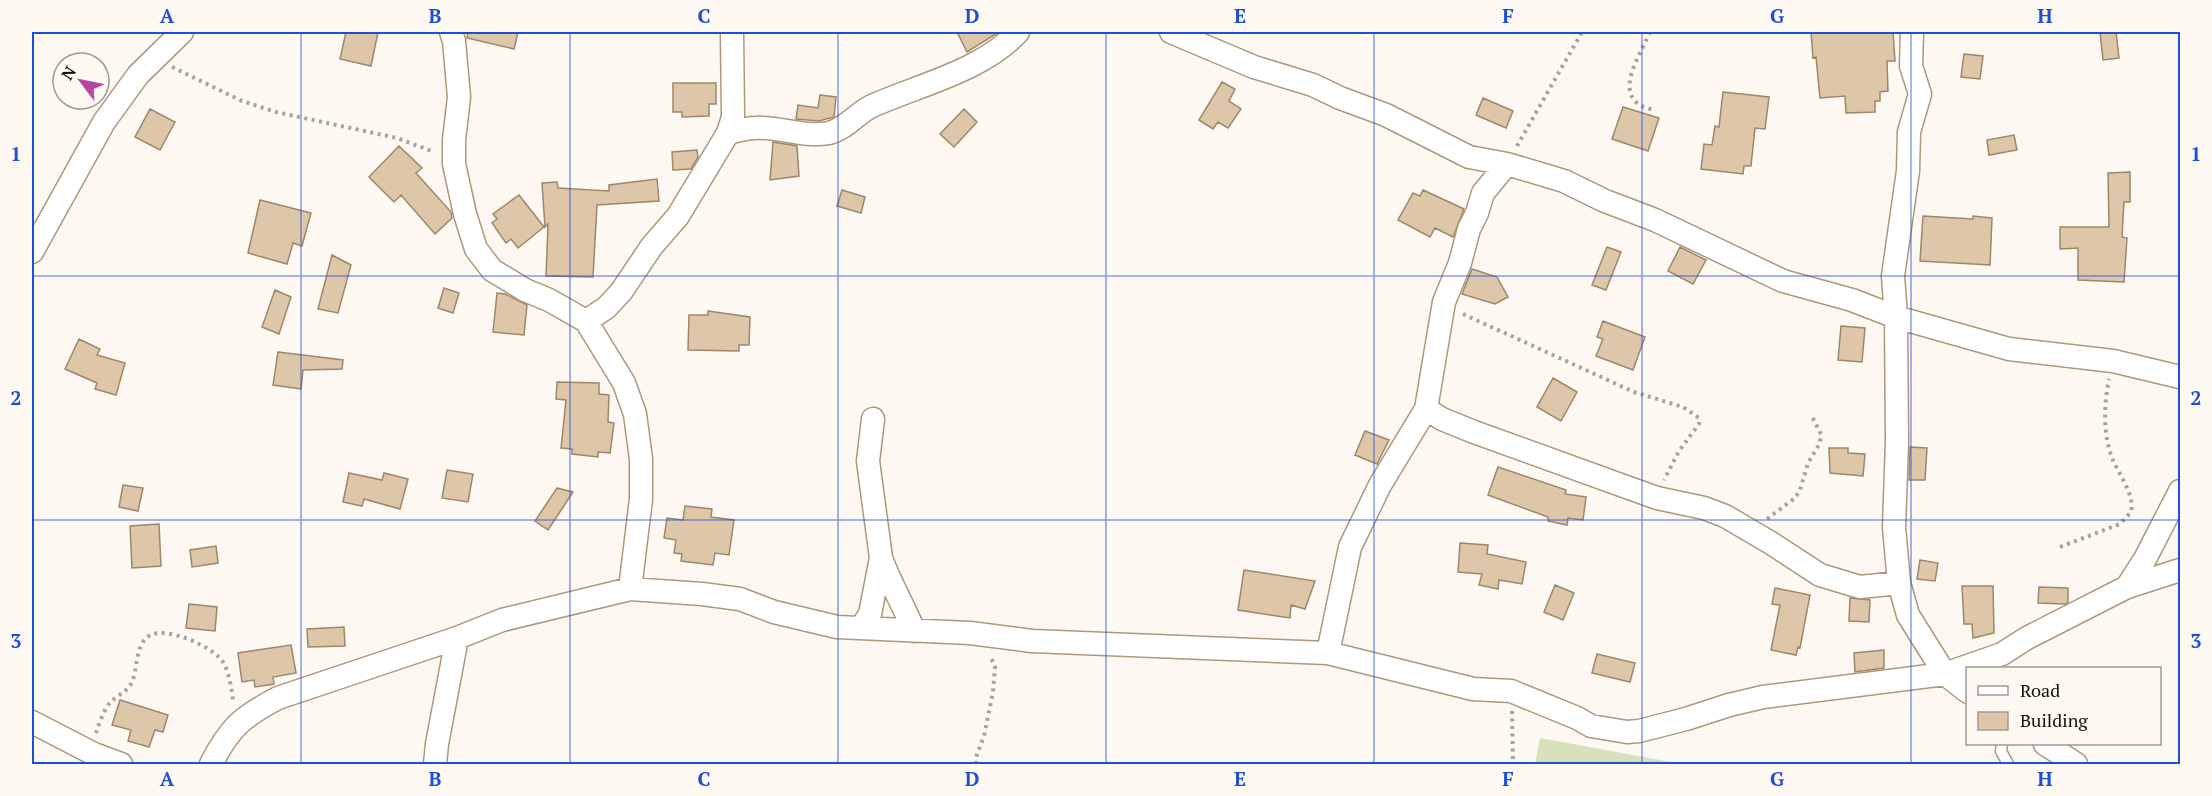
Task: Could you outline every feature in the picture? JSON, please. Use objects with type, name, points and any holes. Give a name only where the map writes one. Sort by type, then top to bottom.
[{"type":"street","points":[[32,252],[104,122],[138,75],[182,32]]},
{"type":"street","points":[[452,32],[459,96],[454,164],[465,214],[476,249],[492,270],[525,290],[549,300],[586,321],[624,383],[635,414],[642,459],[641,499],[630,589]]},
{"type":"street","points":[[586,321],[606,308],[621,292],[652,246],[678,216],[728,133],[733,117],[732,32]]},
{"type":"street","points":[[728,133],[757,128],[829,133],[869,108],[936,82],[975,62],[1006,44],[1018,32]]},
{"type":"street","points":[[1171,32],[1254,67],[1313,85],[1386,115],[1469,157],[1507,164],[1564,181],[1605,201],[1655,220],[1783,281],[1852,300],[1896,317],[2009,349],[2113,361],[2181,377]]},
{"type":"street","points":[[1912,32],[1911,66],[1920,94],[1909,132],[1908,171],[1893,276],[1896,317],[1897,442],[1894,527],[1899,584],[1908,615],[1945,674],[1966,690]]},
{"type":"street","points":[[1328,653],[1350,547],[1380,485],[1426,410],[1444,302],[1483,193],[1507,164]]},
{"type":"street","points":[[1426,410],[1474,432],[1657,498],[1704,508],[1725,516],[1820,575],[1860,587],[1899,584]]},
{"type":"street","points":[[873,419],[868,461],[881,558],[914,631]]},
{"type":"street","points":[[2127,587],[2145,559],[2181,491]]},
{"type":"street","points":[[861,628],[870,614],[881,558]]},
{"type":"street","points":[[211,765],[219,747],[234,726],[255,710],[278,698],[457,638],[502,620],[630,589],[740,599],[808,621],[837,627],[970,633],[1032,641],[1328,653],[1473,689],[1511,691],[1591,726],[1627,732],[1640,731],[1686,719],[1747,700],[1945,674],[2002,654],[2027,638],[2127,587],[2181,570]]},
{"type":"street","points":[[435,765],[457,638]]},
{"type":"street","points":[[32,722],[94,754],[121,765]]},
{"type":"street","points":[[2046,745],[2076,765]]},
{"type":"lane","points":[[2002,745],[2001,751],[2008,765]]},
{"type":"path","points":[[1507,164],[1582,32]]},
{"type":"path","points":[[1650,32],[1632,70],[1629,86],[1632,97],[1638,104],[1655,111]]},
{"type":"path","points":[[156,58],[195,80],[242,102],[276,112],[401,139],[429,149],[454,164]]},
{"type":"path","points":[[1444,302],[1468,317],[1555,357],[1634,392],[1683,407],[1696,414],[1699,423],[1670,469],[1657,498]]},
{"type":"path","points":[[2060,547],[2122,523],[2131,512],[2131,499],[2111,456],[2106,434],[2106,406],[2113,361]]},
{"type":"path","points":[[1771,543],[1762,525],[1795,498],[1800,490],[1808,463],[1820,443],[1821,434],[1811,415]]},
{"type":"path","points":[[94,754],[96,732],[102,718],[110,703],[126,691],[132,682],[142,645],[148,636],[155,633],[186,638],[213,650],[224,663],[233,694],[234,726]]},
{"type":"path","points":[[970,633],[989,648],[996,675],[987,724],[976,757],[976,765]]},
{"type":"path","points":[[1511,691],[1513,765]]},
{"type":"green space","points":[[1540,738],[1682,764],[1535,764]]},
{"type":"building","points":[[346,32],[378,32],[371,66],[340,59]]},
{"type":"building","points":[[468,32],[518,32],[514,49],[467,38]]},
{"type":"building","points":[[957,32],[999,32],[967,52]]},
{"type":"building","points":[[1811,32],[1893,32],[1895,61],[1887,61],[1888,91],[1880,92],[1880,101],[1875,101],[1875,112],[1846,113],[1845,96],[1820,98]]},
{"type":"building","points":[[2100,32],[2116,32],[2119,58],[2103,60]]},
{"type":"building","points":[[1964,54],[1983,56],[1980,79],[1961,77]]},
{"type":"building","points":[[1222,82],[1235,89],[1229,101],[1241,109],[1228,128],[1218,122],[1213,129],[1199,120]]},
{"type":"building","points":[[673,83],[716,83],[716,104],[709,104],[709,116],[682,117],[682,112],[673,112]]},
{"type":"building","points":[[1723,92],[1769,97],[1765,129],[1755,128],[1751,166],[1744,166],[1743,174],[1701,169],[1704,144],[1712,145],[1715,126],[1719,127]]},
{"type":"building","points":[[820,95],[836,97],[834,117],[819,121],[796,119],[798,105],[818,108]]},
{"type":"building","points":[[1483,98],[1513,111],[1506,128],[1476,115]]},
{"type":"building","points":[[1623,107],[1659,118],[1648,151],[1612,139]]},
{"type":"building","points":[[150,109],[175,122],[160,150],[135,137]]},
{"type":"building","points":[[964,109],[977,122],[954,147],[940,134]]},
{"type":"building","points":[[2014,135],[2017,150],[1989,155],[1987,140]]},
{"type":"building","points":[[773,142],[797,146],[799,176],[770,180]]},
{"type":"building","points":[[399,146],[422,168],[416,173],[451,212],[452,218],[435,234],[401,195],[394,202],[369,177]]},
{"type":"building","points":[[697,150],[698,157],[691,169],[673,170],[672,152]]},
{"type":"building","points":[[2130,172],[2130,202],[2124,202],[2122,237],[2127,238],[2124,282],[2078,280],[2078,248],[2060,249],[2060,227],[2109,227],[2108,173]]},
{"type":"building","points":[[657,179],[659,201],[597,205],[593,277],[546,276],[548,224],[545,227],[542,183],[557,182],[558,188],[609,191],[609,185]]},
{"type":"building","points":[[842,190],[865,197],[861,213],[837,206]]},
{"type":"building","points":[[1423,190],[1464,209],[1453,237],[1435,228],[1430,237],[1398,220],[1413,193],[1420,196]]},
{"type":"building","points":[[519,195],[544,227],[518,248],[511,239],[506,243],[492,223],[497,219],[493,214]]},
{"type":"building","points":[[260,200],[311,213],[302,246],[293,243],[287,264],[248,253]]},
{"type":"building","points":[[1923,216],[1992,218],[1990,265],[1920,261]]},
{"type":"building","points":[[1607,247],[1621,252],[1606,290],[1592,285]]},
{"type":"building","points":[[1680,247],[1706,260],[1693,284],[1668,271]]},
{"type":"building","points":[[332,255],[351,265],[338,313],[318,309]]},
{"type":"building","points":[[1472,269],[1497,277],[1508,297],[1495,304],[1462,294]]},
{"type":"building","points":[[444,288],[459,293],[453,313],[438,308]]},
{"type":"building","points":[[275,290],[291,297],[279,334],[262,327]]},
{"type":"building","points":[[497,293],[505,294],[527,305],[524,335],[493,332]]},
{"type":"building","points":[[708,311],[750,317],[749,345],[739,345],[739,351],[688,350],[689,315],[708,315]]},
{"type":"building","points":[[1603,321],[1645,337],[1633,370],[1596,356],[1603,339],[1597,337]]},
{"type":"building","points":[[1841,326],[1865,328],[1862,362],[1838,360]]},
{"type":"building","points":[[79,339],[100,349],[97,355],[125,363],[116,395],[95,389],[97,383],[65,369]]},
{"type":"building","points":[[278,352],[343,360],[342,369],[303,370],[301,389],[273,385]]},
{"type":"building","points":[[1553,378],[1577,392],[1561,421],[1537,407]]},
{"type":"building","points":[[557,382],[599,383],[599,394],[609,395],[608,422],[614,423],[610,453],[598,452],[598,457],[572,454],[572,449],[561,448],[566,400],[556,399]]},
{"type":"building","points":[[1365,431],[1389,440],[1377,464],[1355,455]]},
{"type":"building","points":[[1910,447],[1927,448],[1925,480],[1909,480]]},
{"type":"building","points":[[1829,448],[1848,448],[1848,453],[1865,454],[1863,476],[1830,473]]},
{"type":"building","points":[[1498,467],[1566,490],[1565,494],[1586,497],[1583,520],[1568,518],[1567,525],[1548,521],[1548,517],[1488,495]]},
{"type":"building","points":[[447,470],[473,474],[468,502],[442,498]]},
{"type":"building","points":[[349,473],[382,480],[384,473],[408,479],[400,509],[364,499],[362,506],[343,502]]},
{"type":"building","points":[[123,485],[143,488],[138,511],[119,507]]},
{"type":"building","points":[[557,488],[573,492],[548,530],[535,521]]},
{"type":"building","points":[[685,506],[712,509],[711,517],[734,520],[729,555],[715,553],[713,565],[681,561],[682,554],[674,553],[676,540],[664,538],[667,518],[683,520]]},
{"type":"building","points":[[159,524],[161,566],[132,568],[130,526]]},
{"type":"building","points":[[1460,543],[1488,545],[1487,554],[1526,562],[1522,584],[1499,580],[1498,589],[1479,585],[1482,574],[1458,572]]},
{"type":"building","points":[[216,546],[218,563],[192,567],[190,550]]},
{"type":"building","points":[[1920,560],[1938,563],[1935,581],[1917,579]]},
{"type":"building","points":[[1244,570],[1315,581],[1305,609],[1291,605],[1290,618],[1238,610]]},
{"type":"building","points":[[1555,585],[1574,593],[1563,620],[1544,612]]},
{"type":"building","points":[[1962,586],[1993,586],[1994,633],[1973,638],[1972,624],[1964,624]]},
{"type":"building","points":[[2039,587],[2068,588],[2068,602],[2065,604],[2038,603]]},
{"type":"building","points":[[1775,588],[1810,595],[1800,648],[1798,647],[1796,655],[1771,650],[1780,605],[1772,604]]},
{"type":"building","points":[[1850,598],[1870,600],[1869,622],[1849,621]]},
{"type":"building","points":[[189,604],[217,607],[215,631],[186,628]]},
{"type":"building","points":[[344,627],[345,646],[308,647],[307,629]]},
{"type":"building","points":[[291,645],[296,673],[273,677],[274,684],[255,687],[254,680],[242,682],[238,653]]},
{"type":"building","points":[[1884,650],[1884,668],[1855,672],[1854,653]]},
{"type":"building","points":[[1597,654],[1635,663],[1630,682],[1592,673]]},
{"type":"building","points":[[120,700],[168,715],[163,732],[155,730],[149,747],[128,741],[131,730],[112,725]]}]
